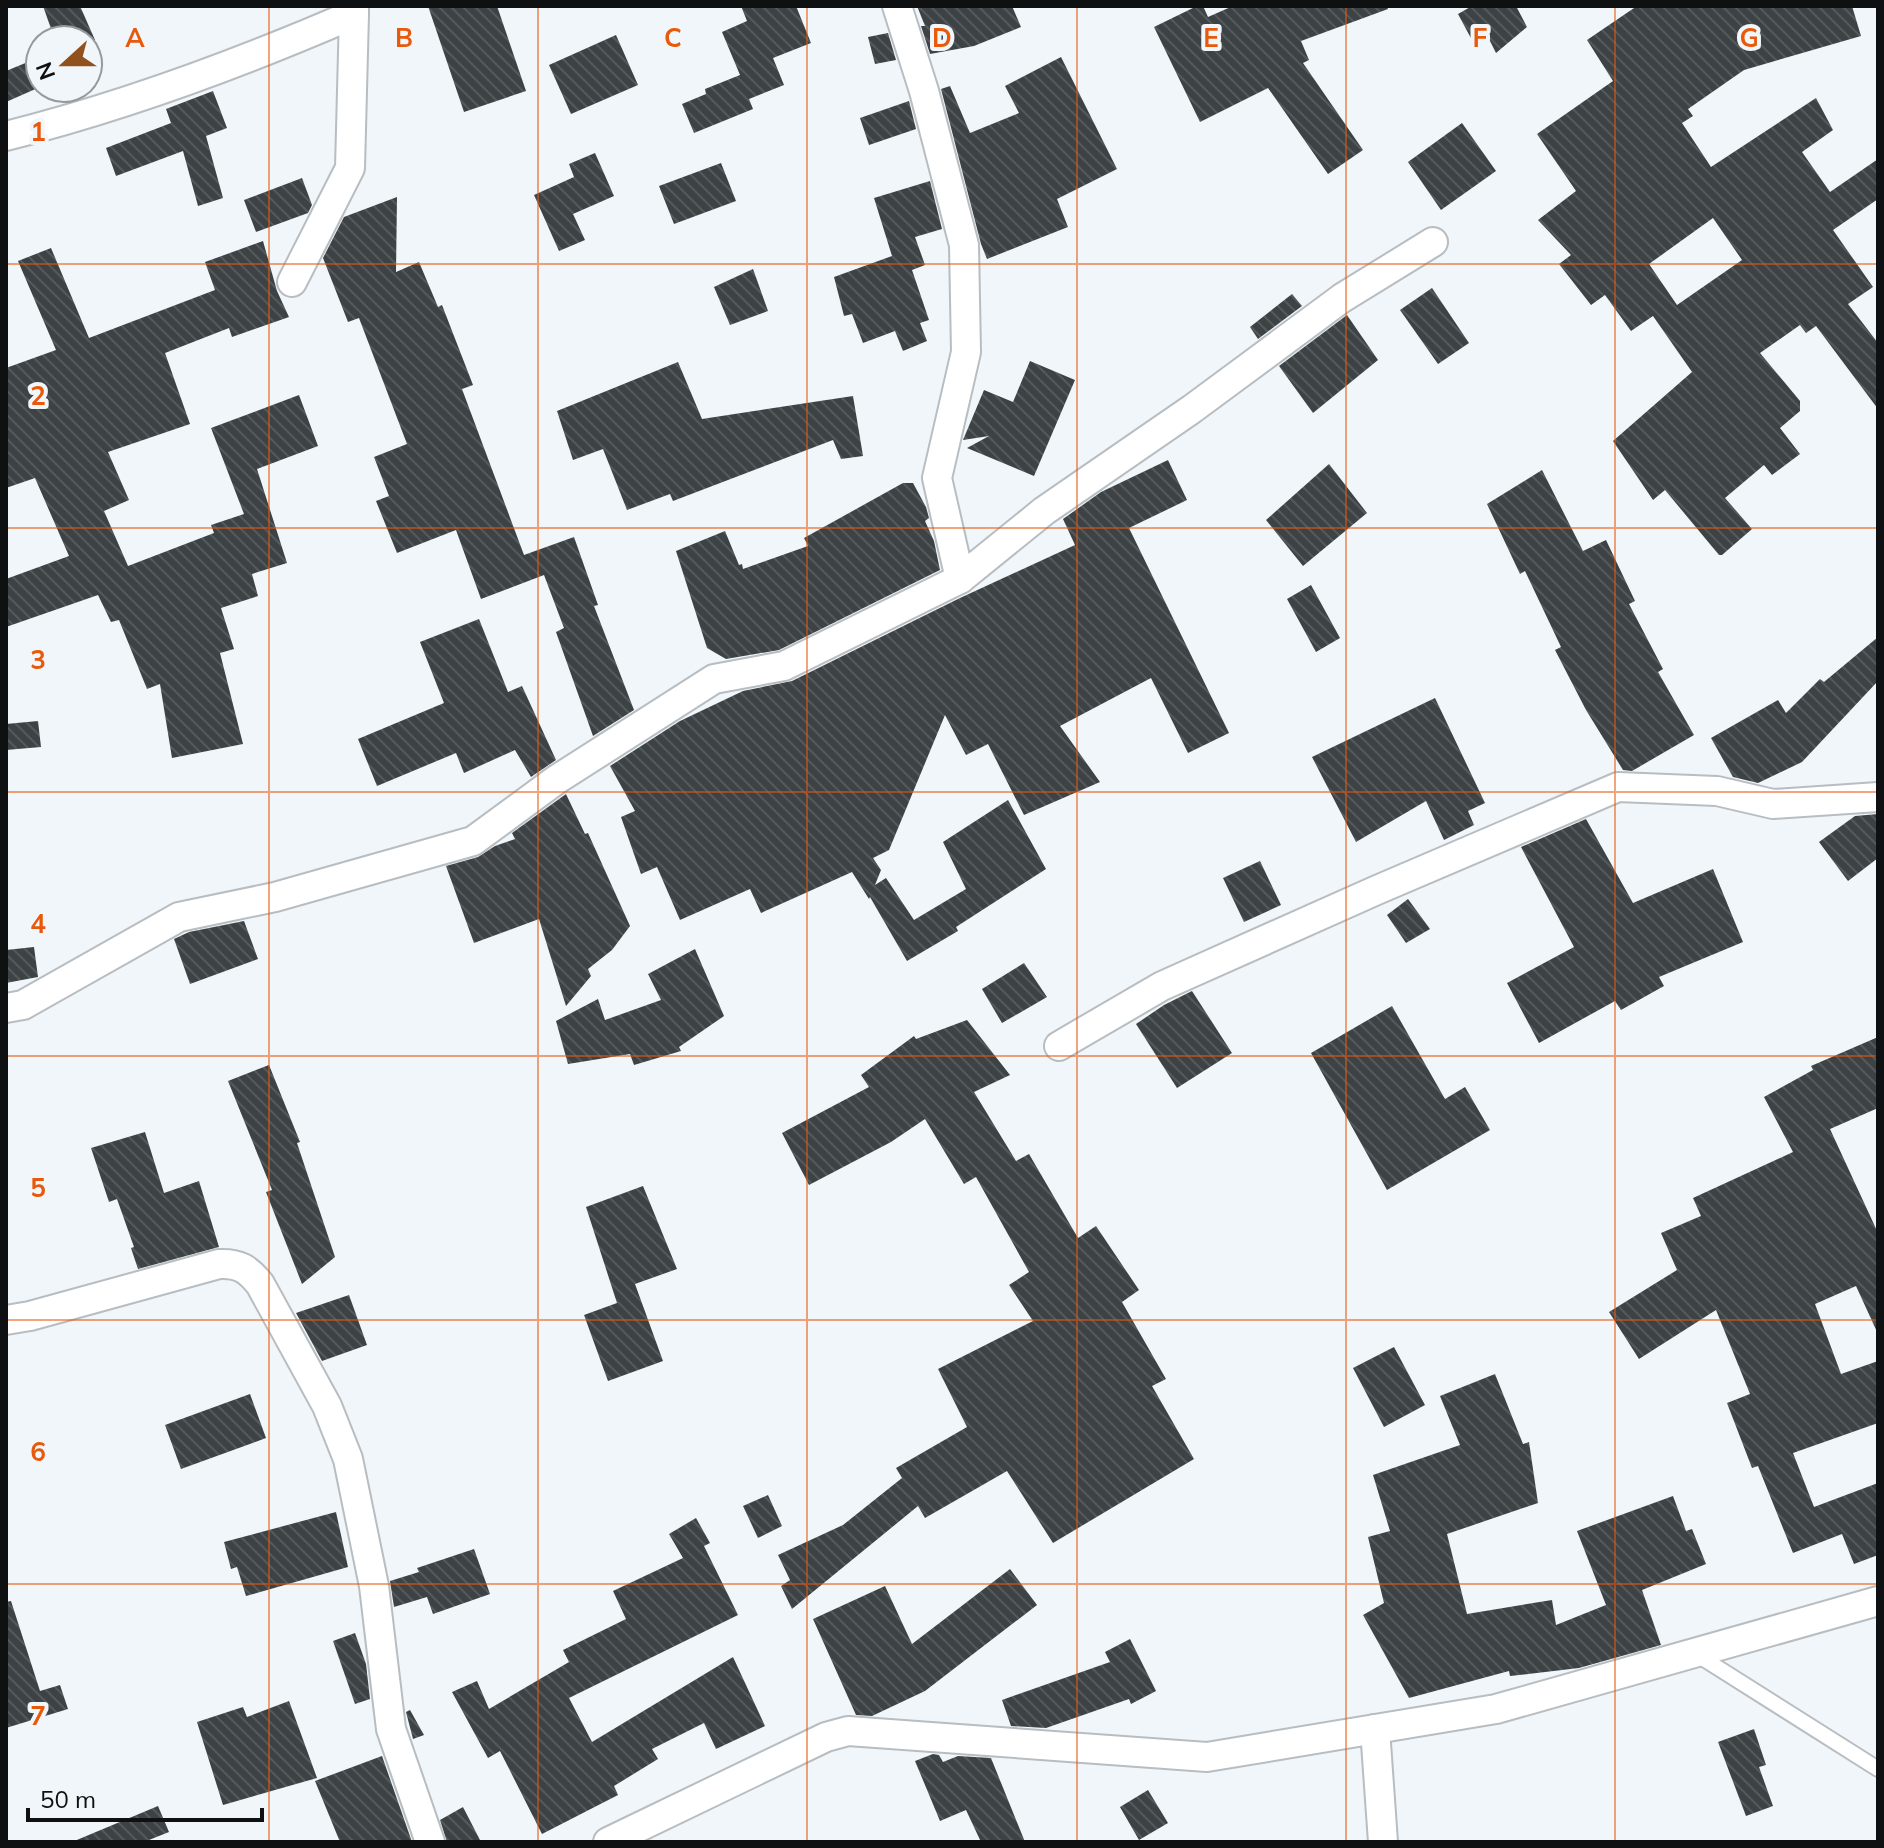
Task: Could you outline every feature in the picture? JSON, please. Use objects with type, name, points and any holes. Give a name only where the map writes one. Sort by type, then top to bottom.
[{"type":"street","points":[[897,6],[924,91],[964,245],[966,352],[937,478],[960,579]]},
{"type":"street","points":[[6,136],[80,117],[159,91],[269,51],[354,10],[350,168],[292,282]]},
{"type":"street","points":[[6,1008],[23,1005],[179,917],[275,897],[473,841],[556,780],[714,679],[784,666],[960,579],[1044,511],[1192,409],[1342,298],[1433,242]]},
{"type":"street","points":[[1059,1046],[1149,992],[1618,787],[1717,791],[1773,804],[1878,797]]},
{"type":"street","points":[[6,1320],[219,1264],[235,1263],[249,1271],[260,1284],[327,1406],[348,1459],[374,1586],[391,1729],[430,1842]]},
{"type":"street","points":[[608,1842],[826,1737],[848,1731],[1207,1757],[1496,1709],[1878,1601]]},
{"type":"street","points":[[1375,1729],[1383,1842]]},
{"type":"lane","points":[[1694,1653],[1878,1769]]},
{"type":"building","points":[[43,6],[80,6],[88,24],[49,24]]},
{"type":"building","points":[[428,6],[497,6],[526,91],[464,112]]},
{"type":"building","points":[[741,6],[796,6],[811,43],[773,58],[784,85],[749,99],[753,109],[694,133],[682,104],[706,94],[705,89],[740,75],[722,32],[747,21]]},
{"type":"building","points":[[917,6],[1012,6],[1021,27],[974,46],[930,54],[921,26],[925,26]]},
{"type":"building","points":[[1203,6],[1208,17],[1233,6],[1387,6],[1388,9],[1301,41],[1309,60],[1303,63],[1363,150],[1328,174],[1268,88],[1200,122],[1154,27]]},
{"type":"building","points":[[1472,6],[1516,6],[1527,27],[1496,53],[1487,35],[1473,42],[1458,14]]},
{"type":"building","points":[[1637,6],[1852,6],[1861,36],[1744,70],[1688,109],[1693,116],[1682,123],[1711,167],[1816,98],[1833,130],[1802,152],[1830,192],[1878,159],[1878,199],[1833,230],[1873,287],[1848,304],[1878,343],[1878,409],[1816,326],[1806,333],[1800,325],[1760,353],[1800,401],[1800,411],[1780,428],[1800,454],[1772,475],[1764,465],[1725,498],[1752,529],[1722,555],[1665,490],[1653,500],[1613,441],[1692,372],[1653,316],[1631,331],[1605,295],[1591,305],[1559,264],[1571,255],[1538,220],[1576,191],[1537,134],[1613,81],[1587,40]],"holes":[[[1713,218],[1742,260],[1677,305],[1649,264]]]},
{"type":"building","points":[[888,33],[896,60],[875,64],[868,37]]},
{"type":"building","points":[[616,35],[638,85],[571,114],[549,65]]},
{"type":"building","points":[[1061,57],[1117,169],[1057,199],[1068,227],[987,259],[941,89],[950,86],[970,133],[1019,113],[1005,86]]},
{"type":"building","points":[[24,64],[24,94],[6,102],[6,71]]},
{"type":"building","points":[[213,91],[227,128],[206,136],[223,198],[198,206],[183,151],[116,176],[106,148],[171,123],[166,109]]},
{"type":"building","points":[[909,101],[916,129],[869,145],[860,118]]},
{"type":"building","points":[[1462,123],[1496,171],[1441,210],[1408,162]]},
{"type":"building","points":[[595,153],[614,196],[573,214],[585,240],[559,251],[534,195],[574,177],[569,164]]},
{"type":"building","points":[[721,163],[736,201],[674,224],[659,186]]},
{"type":"building","points":[[302,178],[312,205],[308,213],[256,232],[244,200]]},
{"type":"building","points":[[930,181],[942,229],[915,237],[925,265],[912,270],[929,320],[920,323],[927,341],[903,351],[895,331],[863,343],[852,314],[844,316],[834,277],[892,256],[874,198]]},
{"type":"building","points":[[397,197],[396,272],[419,262],[438,307],[442,305],[473,385],[462,389],[524,555],[574,537],[598,605],[594,606],[634,710],[593,736],[556,632],[564,628],[544,575],[481,599],[456,530],[397,553],[376,501],[389,496],[374,457],[407,444],[359,318],[348,322],[323,258],[344,217]]},
{"type":"building","points":[[263,241],[277,291],[289,317],[232,337],[229,328],[165,353],[190,424],[108,452],[129,500],[104,511],[128,566],[214,533],[211,525],[244,514],[211,428],[299,395],[318,446],[257,469],[287,563],[252,574],[258,596],[221,608],[234,649],[220,653],[243,744],[172,758],[160,684],[147,689],[119,620],[111,622],[98,595],[6,627],[6,579],[69,556],[35,478],[6,488],[6,368],[56,350],[18,261],[51,248],[89,338],[215,290],[205,262]]},
{"type":"building","points":[[753,269],[768,311],[730,325],[714,287]]},
{"type":"building","points":[[1432,288],[1469,343],[1438,364],[1400,310]]},
{"type":"building","points":[[1292,294],[1302,306],[1258,339],[1250,327]]},
{"type":"building","points":[[1347,315],[1378,360],[1313,413],[1279,366]]},
{"type":"building","points":[[1030,361],[1075,380],[1034,476],[967,448],[989,436],[963,440],[984,390],[1013,402]]},
{"type":"building","points":[[678,362],[702,419],[853,396],[863,456],[841,459],[833,440],[673,501],[670,494],[627,510],[603,449],[573,460],[557,411]]},
{"type":"building","points":[[1168,460],[1187,500],[1129,528],[1229,733],[1188,753],[1151,678],[1060,726],[1100,782],[1024,815],[988,744],[966,755],[945,715],[889,850],[873,858],[881,870],[875,885],[886,878],[914,920],[966,889],[943,842],[1008,800],[1046,869],[956,927],[958,931],[907,961],[852,872],[761,913],[750,889],[680,920],[657,867],[641,874],[621,817],[635,811],[610,766],[680,721],[743,691],[792,681],[1075,545],[1063,519],[1101,492]]},
{"type":"building","points":[[1329,464],[1367,513],[1303,566],[1266,520]]},
{"type":"building","points":[[1542,470],[1583,551],[1606,540],[1635,601],[1629,604],[1663,669],[1658,672],[1694,735],[1632,771],[1623,770],[1586,710],[1555,650],[1561,647],[1525,571],[1520,574],[1487,504]]},
{"type":"building","points":[[903,483],[913,483],[926,507],[929,518],[925,521],[934,541],[940,570],[779,650],[726,659],[707,648],[676,551],[725,531],[743,569],[808,546],[804,538]]},
{"type":"building","points":[[1311,585],[1340,638],[1316,652],[1287,599]]},
{"type":"building","points":[[479,619],[508,692],[522,686],[556,760],[531,777],[515,750],[464,773],[456,753],[377,786],[358,739],[444,703],[420,642]]},
{"type":"building","points":[[1878,637],[1878,681],[1802,762],[1758,783],[1733,777],[1711,738],[1778,700],[1786,713],[1820,679],[1824,682]]},
{"type":"building","points":[[1435,698],[1485,803],[1468,811],[1474,825],[1444,840],[1426,801],[1356,842],[1312,757]]},
{"type":"building","points":[[38,721],[41,747],[6,750],[6,724]]},
{"type":"building","points":[[566,794],[585,834],[588,833],[630,926],[612,950],[588,969],[591,976],[566,1006],[539,919],[474,943],[446,866],[478,857],[495,846],[515,839],[512,833]]},
{"type":"building","points":[[1878,814],[1878,858],[1848,881],[1819,842],[1855,816]]},
{"type":"building","points":[[1586,819],[1633,903],[1713,869],[1743,942],[1659,977],[1664,986],[1621,1010],[1615,1001],[1539,1043],[1507,983],[1574,947],[1521,847]]},
{"type":"building","points":[[1260,861],[1281,905],[1244,922],[1223,878]]},
{"type":"building","points":[[1408,899],[1430,929],[1406,943],[1387,915]]},
{"type":"building","points":[[244,921],[258,959],[190,984],[174,939],[189,932]]},
{"type":"building","points":[[34,947],[38,977],[6,983],[6,950]]},
{"type":"building","points":[[695,949],[724,1016],[679,1047],[681,1051],[634,1065],[630,1054],[568,1064],[556,1021],[598,999],[605,1020],[661,1000],[648,974]]},
{"type":"building","points":[[1024,963],[1047,997],[1002,1023],[982,989]]},
{"type":"building","points":[[1192,991],[1232,1053],[1177,1088],[1136,1024]]},
{"type":"building","points":[[1392,1006],[1445,1099],[1465,1087],[1490,1130],[1387,1190],[1311,1053]]},
{"type":"building","points":[[967,1020],[1010,1075],[974,1092],[1016,1161],[1029,1154],[1078,1238],[1096,1226],[1139,1290],[1122,1302],[1166,1379],[1152,1386],[1194,1459],[1053,1543],[1007,1471],[925,1518],[918,1506],[792,1609],[781,1586],[790,1580],[778,1555],[843,1525],[902,1478],[896,1468],[967,1427],[938,1369],[1033,1321],[1009,1285],[1029,1272],[976,1177],[964,1184],[925,1119],[891,1142],[809,1185],[782,1133],[869,1087],[861,1075],[914,1036],[916,1039]]},
{"type":"building","points":[[1878,1037],[1878,1108],[1830,1129],[1878,1233],[1878,1334],[1856,1286],[1815,1304],[1841,1374],[1878,1361],[1878,1423],[1793,1453],[1814,1507],[1878,1483],[1878,1555],[1854,1564],[1842,1534],[1793,1553],[1758,1466],[1752,1468],[1727,1403],[1750,1394],[1716,1310],[1639,1359],[1609,1312],[1677,1270],[1661,1233],[1701,1216],[1693,1198],[1793,1152],[1764,1097],[1813,1070],[1811,1066]]},
{"type":"building","points":[[269,1065],[300,1142],[297,1143],[335,1257],[302,1284],[266,1192],[272,1190],[228,1081]]},
{"type":"building","points":[[145,1132],[164,1193],[199,1181],[219,1247],[138,1269],[131,1248],[134,1247],[117,1199],[109,1202],[91,1148]]},
{"type":"building","points":[[643,1186],[677,1269],[635,1284],[663,1361],[608,1381],[584,1315],[617,1303],[586,1207]]},
{"type":"building","points":[[349,1295],[367,1345],[322,1361],[296,1313]]},
{"type":"building","points":[[1394,1347],[1425,1405],[1384,1427],[1353,1368]]},
{"type":"building","points":[[1495,1374],[1523,1444],[1529,1442],[1538,1503],[1447,1534],[1467,1614],[1552,1600],[1556,1625],[1606,1605],[1577,1531],[1673,1496],[1686,1531],[1692,1529],[1706,1564],[1642,1590],[1661,1645],[1579,1668],[1510,1676],[1509,1671],[1409,1698],[1363,1615],[1384,1603],[1368,1537],[1390,1531],[1373,1475],[1460,1445],[1440,1396]]},
{"type":"building","points":[[250,1394],[266,1438],[181,1469],[165,1425]]},
{"type":"building","points":[[768,1495],[782,1526],[758,1538],[743,1506]]},
{"type":"building","points":[[336,1512],[348,1567],[246,1596],[237,1567],[231,1569],[224,1542]]},
{"type":"building","points":[[696,1518],[710,1543],[704,1546],[738,1615],[569,1698],[592,1742],[733,1657],[765,1726],[716,1749],[704,1723],[652,1749],[658,1759],[614,1786],[618,1795],[542,1834],[500,1751],[488,1758],[452,1692],[477,1681],[489,1709],[569,1662],[563,1650],[626,1619],[613,1591],[683,1558],[669,1534]]},
{"type":"building","points":[[474,1549],[490,1594],[433,1614],[427,1597],[394,1607],[390,1581],[419,1572],[417,1568]]},
{"type":"building","points":[[1010,1569],[1037,1605],[925,1691],[872,1716],[856,1715],[813,1619],[885,1586],[912,1644]]},
{"type":"building","points":[[11,1601],[40,1691],[60,1685],[68,1709],[6,1728],[6,1602]]},
{"type":"building","points":[[355,1633],[366,1664],[370,1699],[355,1704],[333,1641]]},
{"type":"building","points":[[1130,1639],[1156,1691],[1131,1704],[1129,1699],[1046,1728],[1011,1726],[1002,1700],[1110,1662],[1105,1652]]},
{"type":"building","points":[[289,1701],[317,1778],[223,1805],[197,1722],[243,1707],[247,1717]]},
{"type":"building","points":[[410,1710],[424,1735],[413,1739],[406,1712]]},
{"type":"building","points":[[1754,1729],[1766,1765],[1759,1767],[1773,1806],[1746,1816],[1718,1742]]},
{"type":"building","points":[[933,1754],[939,1755],[943,1762],[958,1756],[991,1758],[1025,1842],[981,1842],[966,1810],[940,1821],[915,1761]]},
{"type":"building","points":[[382,1756],[412,1842],[340,1842],[315,1781]]},
{"type":"building","points":[[1148,1790],[1168,1823],[1139,1840],[1120,1807]]},
{"type":"building","points":[[158,1806],[169,1832],[144,1842],[72,1842]]},
{"type":"building","points":[[463,1807],[481,1842],[447,1842],[440,1820]]}]
